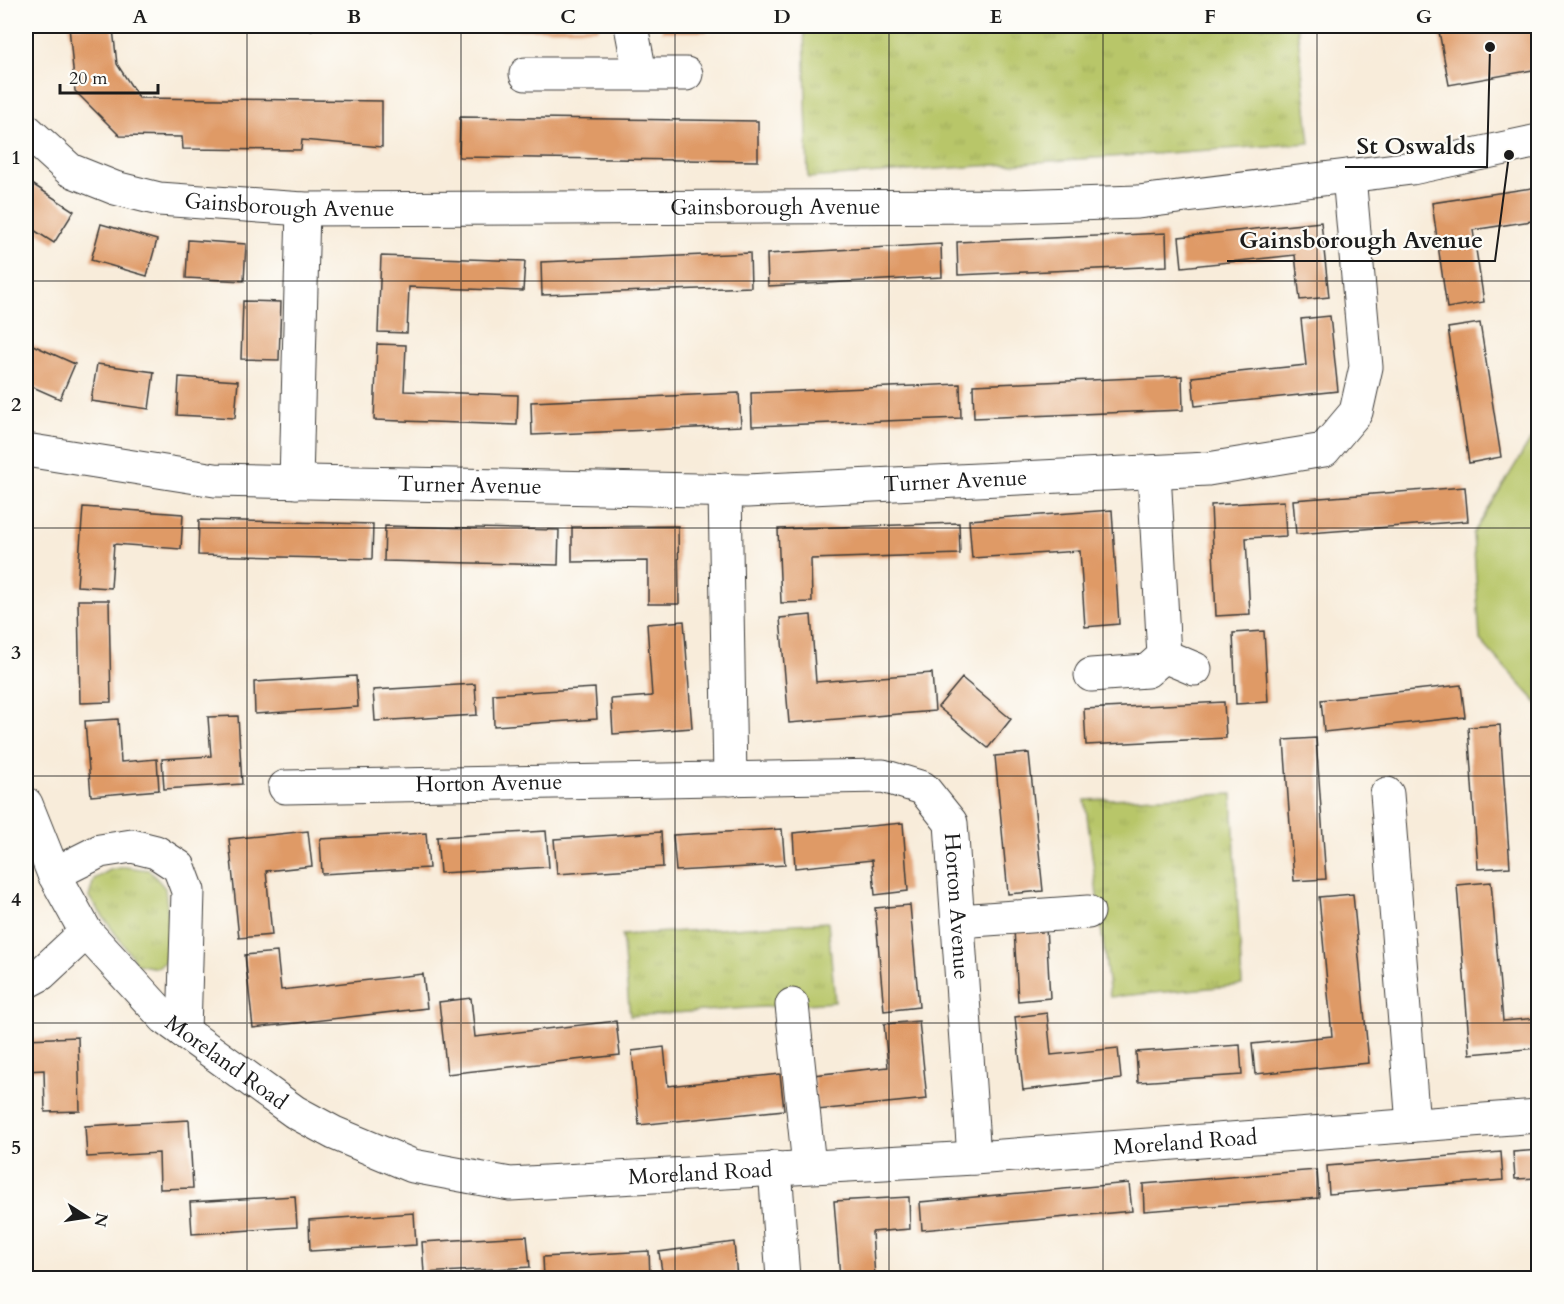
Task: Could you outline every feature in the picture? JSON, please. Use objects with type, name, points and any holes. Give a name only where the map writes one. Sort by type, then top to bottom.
[{"type":"street","points":[[632,26],[640,73]]},
{"type":"street","points":[[526,74],[686,74]]},
{"type":"street","name":"Gainsborough Avenue","points":[[26,130],[70,170],[114,188],[159,199],[303,209],[1012,206],[1138,202],[1412,168],[1539,141]]},
{"type":"street","name":"Turner Avenue","points":[[26,450],[215,480],[725,490],[1208,469],[1324,450],[1356,412],[1365,366],[1348,176]]},
{"type":"street","points":[[296,482],[303,209]]},
{"type":"street","points":[[1154,472],[1164,656]]},
{"type":"street","points":[[725,490],[730,779]]},
{"type":"street","points":[[1164,656],[1195,669]]},
{"type":"street","points":[[1091,675],[1147,671],[1164,656]]},
{"type":"street","name":"Horton Avenue","points":[[285,787],[883,776],[923,788],[951,823],[974,1158]]},
{"type":"street","points":[[1388,794],[1413,1125]]},
{"type":"street","name":"Moreland Road","points":[[26,804],[54,874],[86,932],[165,1018],[295,1112],[334,1133],[413,1166],[510,1185],[974,1158],[1539,1116]]},
{"type":"street","points":[[54,874],[100,851],[132,846],[156,852],[179,867],[188,891],[184,1032]]},
{"type":"street","points":[[958,921],[1088,912]]},
{"type":"street","points":[[26,982],[41,975],[86,932]]},
{"type":"street","points":[[792,1005],[809,1166]]},
{"type":"street","points":[[775,1168],[783,1278]]},
{"type":"green space","points":[[804,26],[1297,26],[1310,143],[808,178]]},
{"type":"green space","points":[[1538,431],[1538,704],[1480,640],[1473,534]]},
{"type":"green space","points":[[1232,794],[1242,985],[1110,997],[1085,800]]},
{"type":"green space","points":[[125,867],[149,870],[165,888],[171,942],[164,963],[156,968],[137,964],[89,897],[94,879],[110,870]]},
{"type":"green space","points":[[828,922],[835,1002],[630,1016],[622,935]]},
{"type":"building","points":[[69,26],[117,26],[113,29],[117,64],[139,98],[382,101],[382,147],[302,140],[301,150],[183,149],[182,137],[120,136],[75,91]]},
{"type":"building","points":[[312,26],[312,30],[279,27]]},
{"type":"building","points":[[450,26],[599,26],[599,29],[450,31]]},
{"type":"building","points":[[662,26],[707,26],[707,32],[662,32]]},
{"type":"building","points":[[753,26],[774,26],[774,30],[753,30]]},
{"type":"building","points":[[1438,26],[1538,26],[1538,69],[1449,85]]},
{"type":"building","points":[[460,117],[758,121],[758,161],[459,157]]},
{"type":"building","points":[[26,180],[74,211],[54,243],[26,225]]},
{"type":"building","points":[[1538,187],[1538,220],[1473,230],[1484,302],[1447,308],[1432,203]]},
{"type":"building","points":[[1321,222],[1329,297],[1300,300],[1295,255],[1182,267],[1179,237]]},
{"type":"building","points":[[101,224],[157,240],[147,276],[91,260]]},
{"type":"building","points":[[1166,233],[1167,266],[958,275],[957,242]]},
{"type":"building","points":[[188,240],[246,244],[244,281],[186,278]]},
{"type":"building","points":[[941,244],[942,277],[768,286],[767,254]]},
{"type":"building","points":[[750,253],[751,287],[542,295],[541,262]]},
{"type":"building","points":[[381,256],[525,261],[523,291],[409,287],[407,333],[378,332]]},
{"type":"building","points":[[243,301],[281,302],[279,360],[241,359]]},
{"type":"building","points":[[1330,316],[1338,391],[1195,406],[1192,377],[1306,365],[1301,319]]},
{"type":"building","points":[[1480,323],[1501,457],[1469,463],[1448,328]]},
{"type":"building","points":[[26,342],[75,364],[60,399],[26,384]]},
{"type":"building","points":[[377,344],[406,345],[404,391],[518,395],[517,425],[374,420]]},
{"type":"building","points":[[97,364],[154,372],[149,409],[91,401]]},
{"type":"building","points":[[1182,376],[1183,410],[974,418],[973,385]]},
{"type":"building","points":[[179,377],[238,381],[235,418],[177,415]]},
{"type":"building","points":[[960,384],[961,418],[752,426],[751,393]]},
{"type":"building","points":[[739,393],[741,426],[532,435],[531,402]]},
{"type":"building","points":[[1465,487],[1468,521],[1296,534],[1293,500]]},
{"type":"building","points":[[1284,501],[1286,536],[1246,538],[1250,614],[1216,616],[1211,505]]},
{"type":"building","points":[[83,507],[183,514],[181,549],[114,544],[111,588],[77,586]]},
{"type":"building","points":[[1112,510],[1119,624],[1085,627],[1080,551],[972,558],[969,520]]},
{"type":"building","points":[[199,520],[373,524],[372,559],[198,555]]},
{"type":"building","points":[[959,523],[960,554],[811,559],[812,602],[781,603],[778,529]]},
{"type":"building","points":[[385,526],[559,530],[558,565],[384,561]]},
{"type":"building","points":[[678,526],[679,604],[648,604],[648,561],[572,562],[572,527]]},
{"type":"building","points":[[78,600],[109,600],[111,702],[80,703]]},
{"type":"building","points":[[811,615],[816,682],[932,673],[935,711],[789,723],[780,618]]},
{"type":"building","points":[[684,621],[692,728],[613,734],[611,699],[652,696],[647,624]]},
{"type":"building","points":[[1264,631],[1268,702],[1236,704],[1233,633]]},
{"type":"building","points":[[356,676],[358,707],[255,714],[254,682]]},
{"type":"building","points":[[962,678],[1011,719],[988,748],[938,707]]},
{"type":"building","points":[[475,684],[477,715],[375,721],[373,690]]},
{"type":"building","points":[[1461,685],[1465,717],[1324,732],[1321,700]]},
{"type":"building","points":[[595,688],[597,719],[494,726],[493,694]]},
{"type":"building","points":[[1224,702],[1226,738],[1086,745],[1084,709]]},
{"type":"building","points":[[238,716],[242,784],[164,789],[162,759],[211,756],[208,717]]},
{"type":"building","points":[[118,719],[121,762],[157,759],[159,790],[91,796],[85,721]]},
{"type":"building","points":[[1500,725],[1510,867],[1478,869],[1468,727]]},
{"type":"building","points":[[1316,738],[1326,879],[1294,881],[1284,740]]},
{"type":"building","points":[[1029,753],[1043,891],[1008,894],[995,756]]},
{"type":"building","points":[[903,823],[908,891],[875,895],[872,860],[795,868],[793,833]]},
{"type":"building","points":[[782,829],[785,865],[676,871],[673,835]]},
{"type":"building","points":[[308,831],[312,866],[266,871],[272,935],[239,938],[229,839]]},
{"type":"building","points":[[546,831],[549,867],[440,873],[437,837]]},
{"type":"building","points":[[661,832],[663,867],[557,874],[554,839]]},
{"type":"building","points":[[426,833],[429,868],[322,874],[320,839]]},
{"type":"building","points":[[1491,882],[1503,1021],[1538,1018],[1538,1048],[1470,1054],[1457,885]]},
{"type":"building","points":[[1353,894],[1369,1063],[1255,1074],[1252,1044],[1332,1036],[1319,897]]},
{"type":"building","points":[[910,905],[919,1007],[884,1011],[875,908]]},
{"type":"building","points":[[1046,927],[1050,998],[1018,1001],[1014,929]]},
{"type":"building","points":[[277,952],[281,990],[423,974],[427,1008],[253,1028],[245,955]]},
{"type":"building","points":[[471,998],[475,1037],[616,1021],[620,1055],[447,1074],[439,1002]]},
{"type":"building","points":[[1047,1013],[1051,1055],[1118,1048],[1121,1079],[1023,1090],[1015,1017]]},
{"type":"building","points":[[919,1021],[927,1099],[817,1110],[813,1075],[888,1067],[884,1024]]},
{"type":"building","points":[[78,1037],[80,1111],[45,1112],[44,1070],[26,1071],[26,1039]]},
{"type":"building","points":[[1240,1045],[1242,1075],[1138,1082],[1136,1052]]},
{"type":"building","points":[[664,1047],[668,1086],[780,1074],[784,1110],[639,1125],[632,1051]]},
{"type":"building","points":[[189,1120],[193,1188],[160,1189],[159,1153],[87,1157],[85,1126]]},
{"type":"building","points":[[1538,1150],[1538,1178],[1515,1179],[1513,1152]]},
{"type":"building","points":[[1501,1152],[1503,1180],[1329,1194],[1327,1166]]},
{"type":"building","points":[[1317,1170],[1319,1198],[1144,1211],[1143,1184]]},
{"type":"building","points":[[1129,1183],[1132,1211],[922,1230],[920,1202]]},
{"type":"building","points":[[295,1196],[297,1227],[192,1234],[190,1202]]},
{"type":"building","points":[[909,1197],[910,1229],[872,1232],[875,1278],[840,1278],[834,1201]]},
{"type":"building","points":[[414,1213],[416,1245],[310,1251],[309,1220]]},
{"type":"building","points":[[527,1236],[530,1267],[424,1273],[422,1242]]},
{"type":"building","points":[[734,1242],[737,1278],[663,1278],[659,1252]]},
{"type":"building","points":[[649,1251],[650,1278],[544,1278],[543,1257]]},
{"type":"place","name":"St Oswalds","points":[[1490,47]]},
{"type":"place","name":"Gainsborough Avenue","points":[[1509,155]]}]
